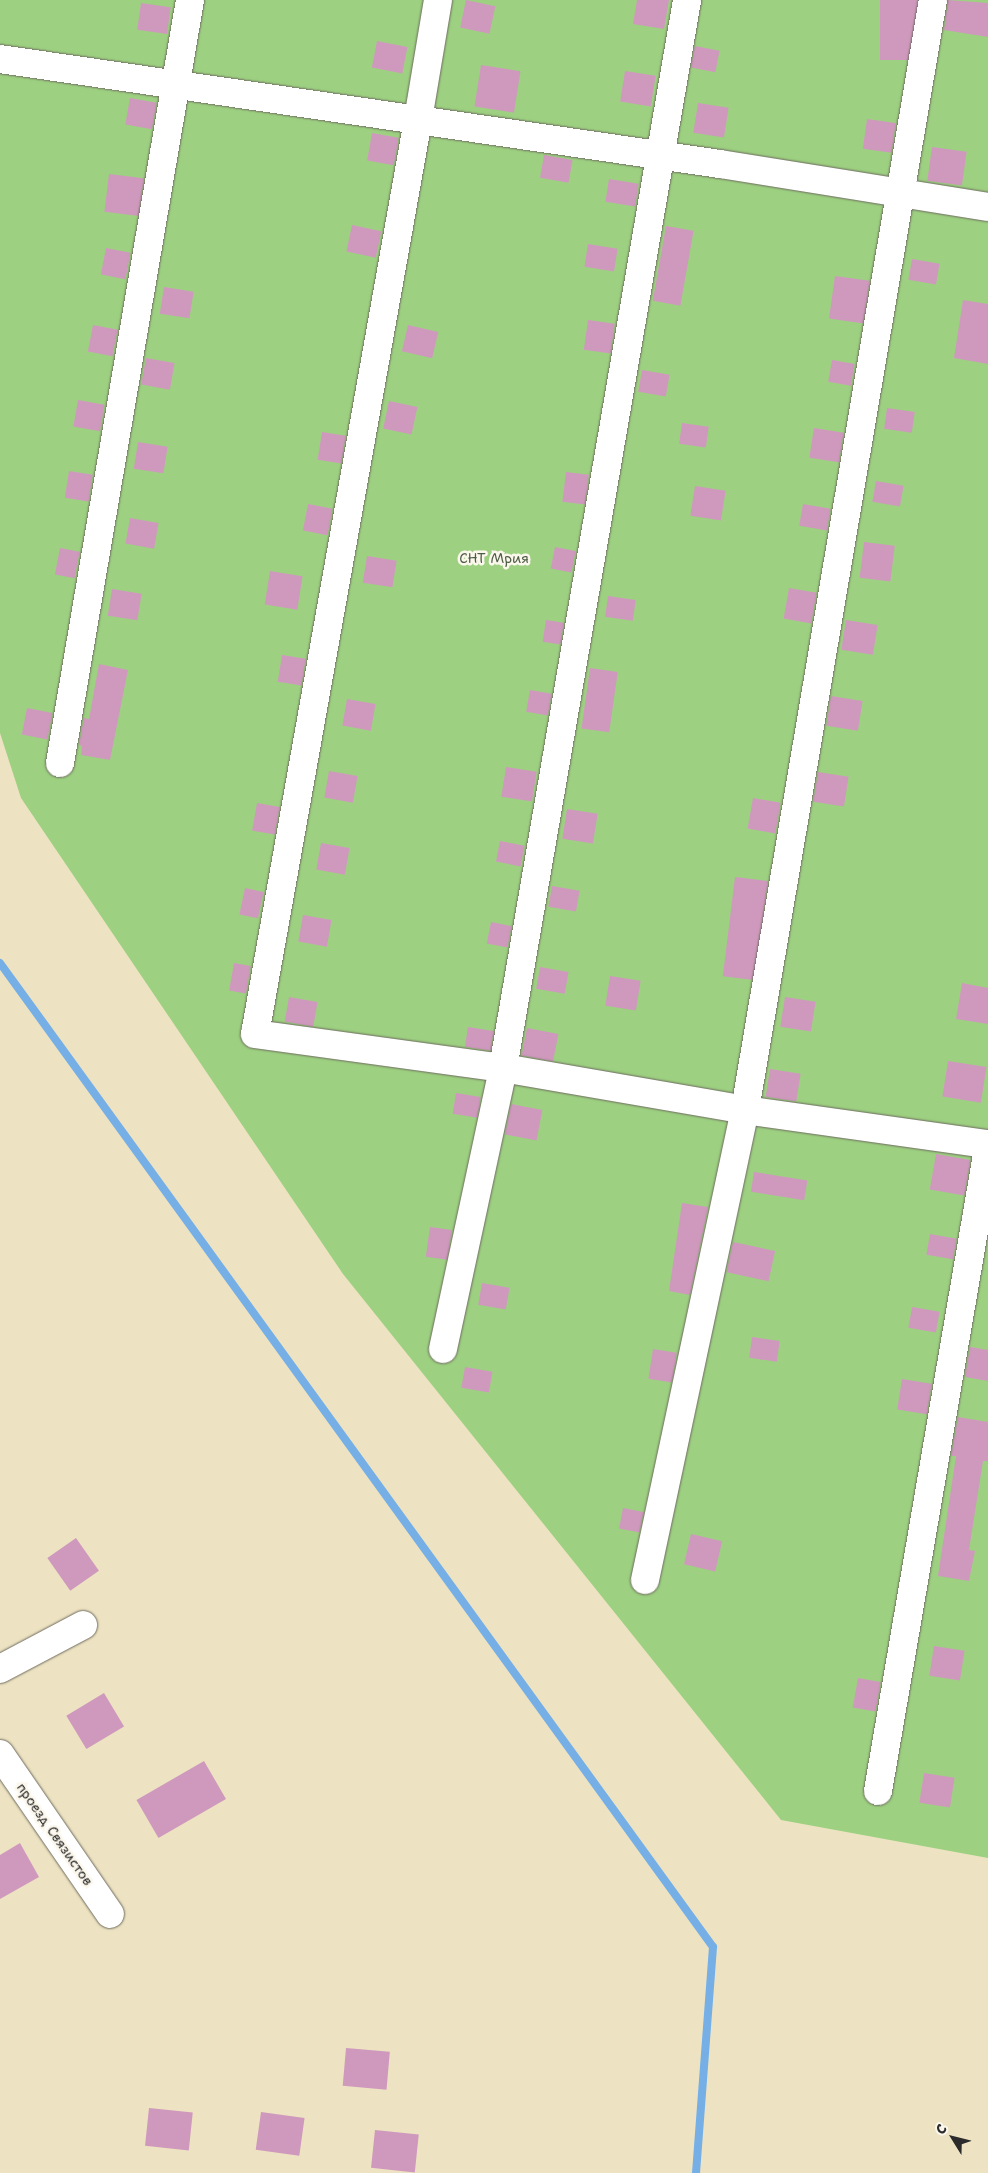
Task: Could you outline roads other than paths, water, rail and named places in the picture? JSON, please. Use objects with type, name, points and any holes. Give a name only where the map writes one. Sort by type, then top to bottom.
[{"type":"street","points":[[60,764],[190,0]]},
{"type":"street","points":[[438,0],[255,1034],[503,1068],[745,1110],[988,1144]]},
{"type":"street","points":[[443,1349],[503,1068],[687,0]]},
{"type":"street","points":[[645,1580],[745,1110],[933,0]]},
{"type":"street","points":[[0,59],[661,156],[988,207]]},
{"type":"street","points":[[878,1791],[988,1149]]},
{"type":"street","points":[[0,1668],[83,1625]]},
{"type":"street","name":"проезд Связистов","points":[[0,1754],[110,1914]]},
{"type":"waterway","points":[[0,963],[713,1947],[696,2173]]},
{"type":"park label","name":"СНТ Мрия","points":[[494,558]]}]
